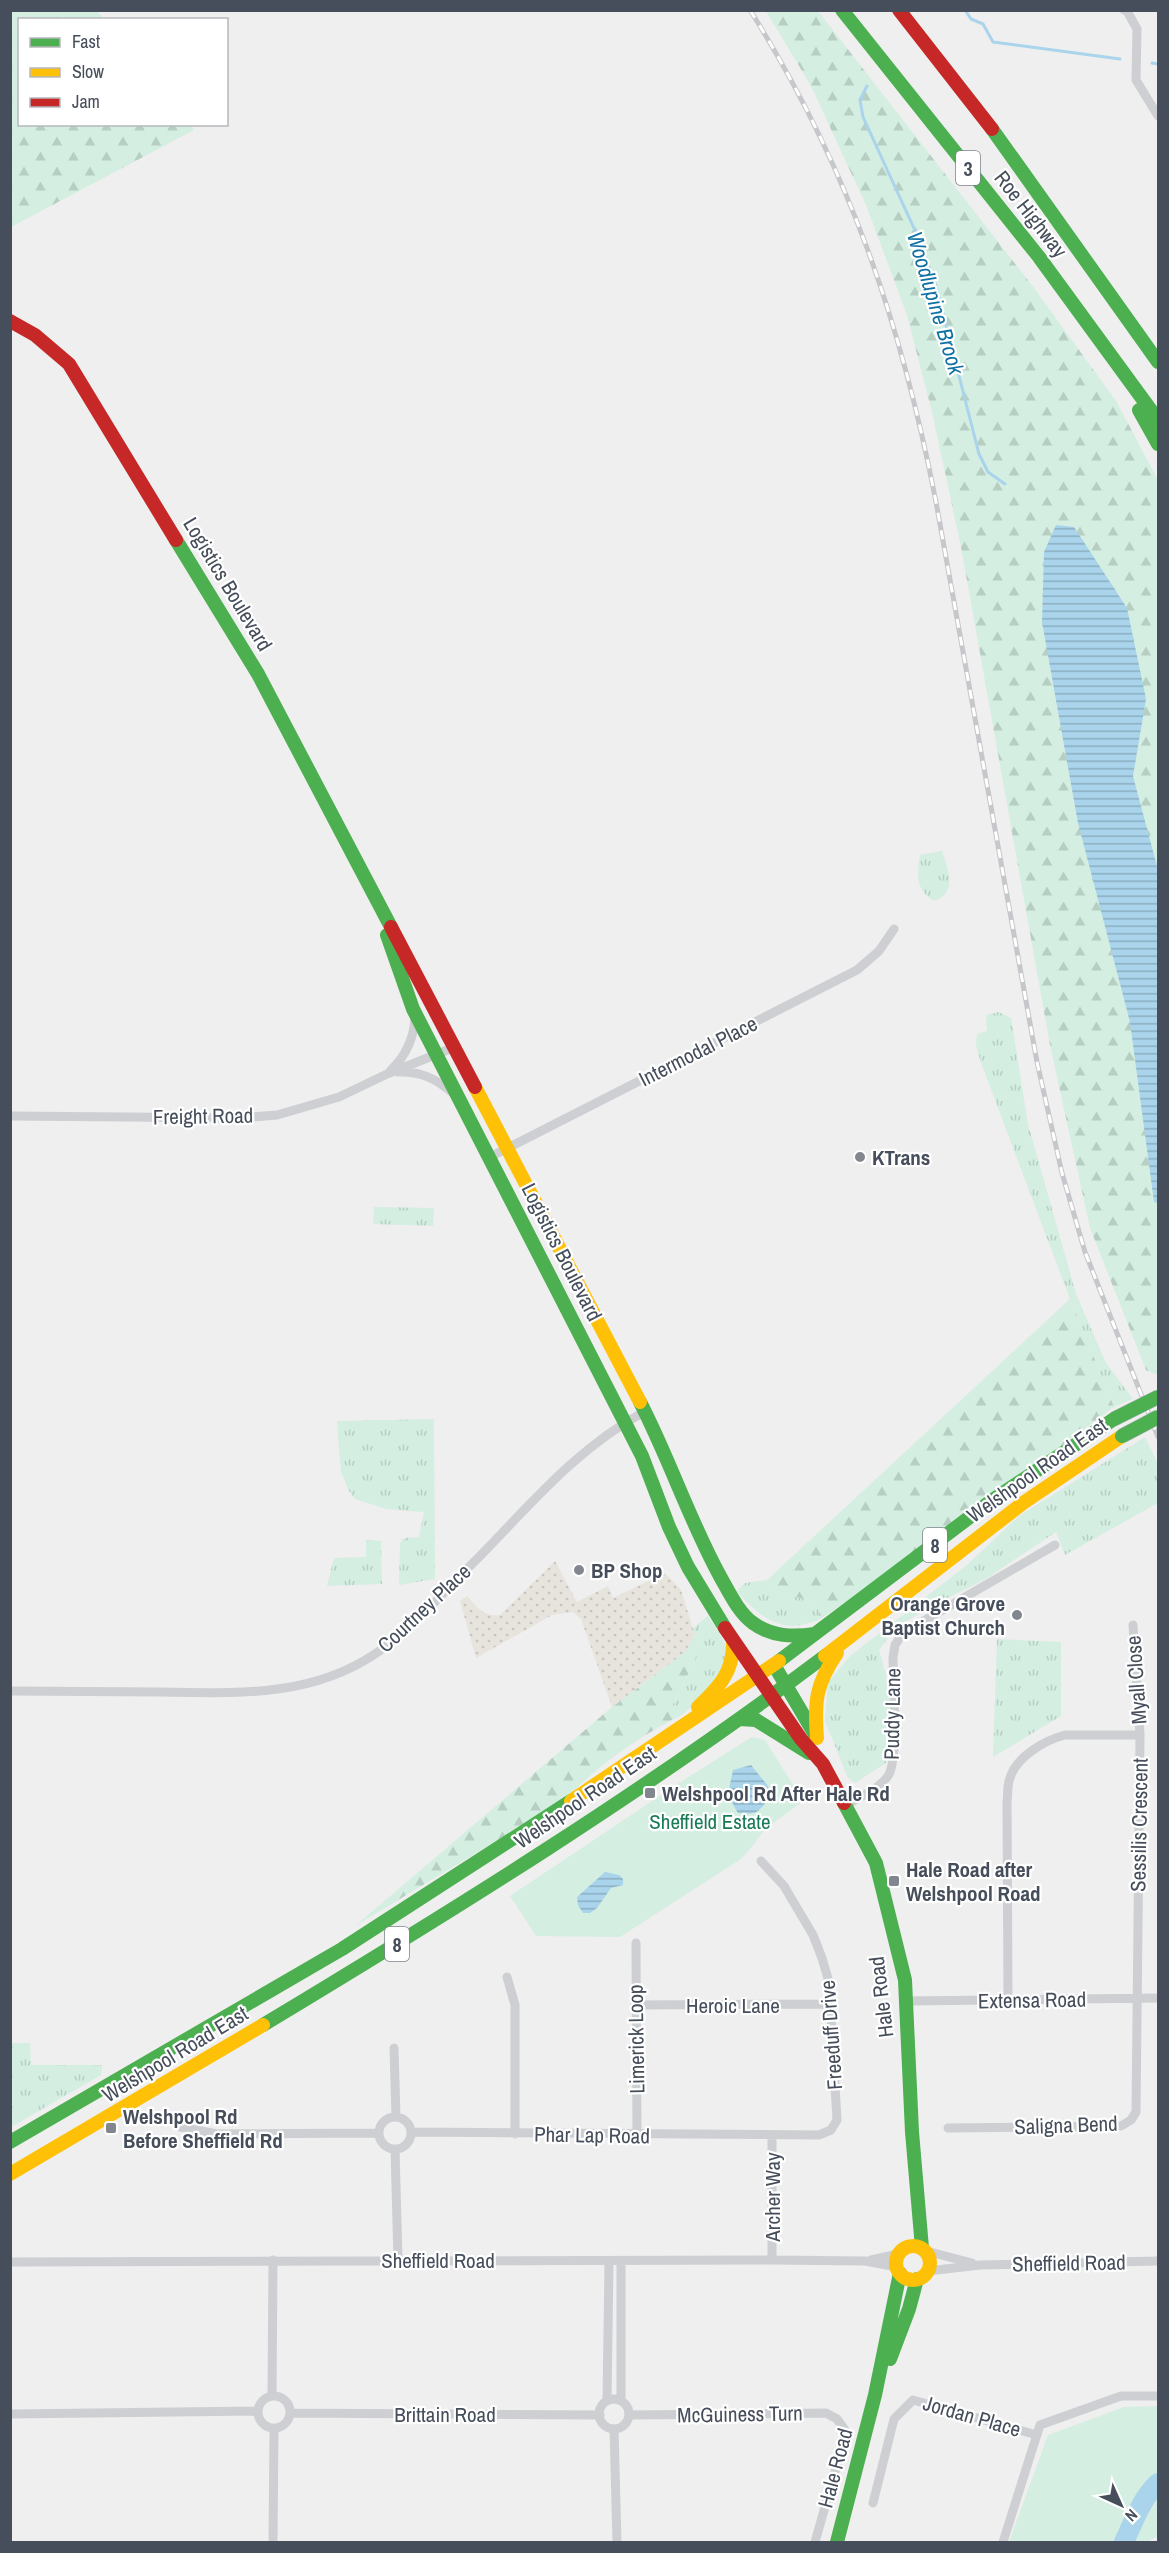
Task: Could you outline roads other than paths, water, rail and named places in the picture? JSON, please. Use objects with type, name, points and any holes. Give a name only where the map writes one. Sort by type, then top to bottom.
[{"type":"main road","name":"Roe Highway","points":[[842,10],[1024,238],[1158,420]]},
{"type":"main road","name":"Roe Highway","points":[[899,10],[985,120],[1158,362]]},
{"type":"main road","name":"Logistics Boulevard","points":[[10,321],[35,335],[69,364],[258,674],[663,1448],[678,1489],[710,1560],[735,1602],[755,1625],[776,1634],[804,1636],[819,1632]]},
{"type":"main road","points":[[1092,328],[1158,444]]},
{"type":"main road","name":"Logistics Boulevard","points":[[374,897],[414,1011],[642,1456],[682,1554],[733,1641]]},
{"type":"main road","name":"Welshpool Road East","points":[[10,2142],[342,1949],[759,1676],[991,1501],[1059,1454],[1114,1419],[1158,1397]]},
{"type":"main road","name":"Welshpool Road East","points":[[10,2174],[350,1975],[545,1850],[739,1719],[921,1584],[994,1524],[1071,1468],[1122,1436],[1158,1417]]},
{"type":"main road","points":[[817,1738],[814,1701],[817,1687],[847,1639]]},
{"type":"main road","name":"Hale Road","points":[[733,1641],[801,1739],[819,1760],[846,1804],[876,1863],[905,1980],[917,2205],[924,2249]]},
{"type":"main road","name":"8","points":[[579,1795],[596,1772],[703,1702],[730,1673],[734,1665],[733,1641]]},
{"type":"main road","name":"Hale Road","points":[[774,1665],[817,1738],[819,1760]]},
{"type":"main road","points":[[739,1719],[756,1720],[819,1760]]},
{"type":"main road","name":"Hale Road","points":[[837,2542],[874,2405],[888,2333],[898,2300],[900,2260],[917,2205]]},
{"type":"main road","points":[[914,2246],[924,2249],[930,2261],[923,2275],[905,2277],[900,2260],[914,2246]]},
{"type":"main road","name":"Hale Road","points":[[874,2405],[923,2275]]},
{"type":"street","points":[[1124,10],[1127,11],[1137,29],[1136,80],[1158,116]]},
{"type":"street","name":"Intermodal Place","points":[[490,1157],[857,970],[879,951],[894,929]]},
{"type":"street","name":"Freight Road","points":[[387,1074],[401,1061],[408,1048],[415,1020],[414,1011]]},
{"type":"street","name":"Freight Road","points":[[10,1116],[240,1118],[276,1115],[339,1097],[387,1074],[454,1047]]},
{"type":"street","name":"Freight Road","points":[[387,1074],[401,1071],[420,1073],[438,1080],[466,1110]]},
{"type":"street","name":"Courtney Place","points":[[10,1691],[247,1693],[288,1689],[345,1671],[375,1654],[409,1627],[571,1463],[603,1436],[644,1412]]},
{"type":"street","name":"Puddy Lane","points":[[846,1804],[879,1787],[891,1773],[894,1756],[893,1658],[895,1645],[903,1633],[1055,1545]]},
{"type":"street","name":"Myall Close","points":[[1132,1625],[1140,1735]]},
{"type":"street","name":"Sessilis Crescent","points":[[1008,2001],[1007,1802],[1010,1779],[1029,1754],[1065,1734],[1140,1735],[1136,1998]]},
{"type":"street","name":"Freeduff Drive","points":[[761,1861],[784,1886],[813,1935],[829,1982],[837,2120],[831,2130],[819,2135],[772,2135]]},
{"type":"street","name":"Limerick Loop","points":[[636,1943],[637,2135]]},
{"type":"street","points":[[507,1977],[516,2005],[515,2134]]},
{"type":"street","name":"Saligna Bend","points":[[948,2128],[1114,2126],[1127,2123],[1134,2116],[1137,2106],[1136,1998]]},
{"type":"street","name":"Extensa Road","points":[[906,2001],[1158,1998]]},
{"type":"street","name":"Heroic Lane","points":[[636,2005],[830,2004]]},
{"type":"street","points":[[394,2048],[396,2116]]},
{"type":"street","points":[[396,2116],[405,2119],[412,2132],[407,2144],[395,2149],[384,2144],[379,2133],[384,2121],[396,2116]]},
{"type":"street","points":[[180,2127],[217,2134],[379,2133]]},
{"type":"street","name":"Phar Lap Road","points":[[412,2132],[772,2135]]},
{"type":"street","name":"Archer Way","points":[[772,2135],[772,2260]]},
{"type":"street","points":[[395,2149],[398,2260]]},
{"type":"street","name":"Sheffield Road","points":[[924,2249],[980,2265]]},
{"type":"street","points":[[272,2395],[273,2260]]},
{"type":"street","name":"Sheffield Road","points":[[10,2262],[900,2260]]},
{"type":"street","name":"Sheffield Road","points":[[923,2275],[980,2265],[1158,2261]]},
{"type":"street","points":[[607,2401],[621,2401],[627,2407],[629,2415],[624,2425],[614,2429],[604,2424],[600,2415],[601,2408],[607,2401],[609,2262]]},
{"type":"street","points":[[621,2262],[621,2401]]},
{"type":"street","points":[[609,2311],[620,2311]]},
{"type":"street","points":[[608,2366],[621,2367]]},
{"type":"street","points":[[272,2395],[285,2400],[290,2413],[284,2425],[274,2428],[261,2422],[257,2411],[260,2402],[272,2395]]},
{"type":"street","points":[[1003,2542],[1040,2426],[1121,2396],[1158,2396]]},
{"type":"street","name":"Jordan Place","points":[[873,2503],[894,2419],[913,2400],[1037,2435]]},
{"type":"street","points":[[10,2414],[257,2411]]},
{"type":"street","name":"Brittain Road","points":[[290,2413],[600,2415]]},
{"type":"street","name":"McGuiness Turn","points":[[629,2415],[826,2413],[837,2419],[845,2430],[843,2444],[815,2542]]},
{"type":"street","points":[[273,2542],[274,2428]]},
{"type":"street","points":[[614,2429],[617,2542]]},
{"type":"water","points":[[1056,525],[1074,527],[1127,608],[1146,699],[1133,776],[1158,870],[1158,1203],[1154,1202],[1130,1022],[1078,823],[1042,622],[1044,552]]},
{"type":"water","points":[[751,1765],[768,1786],[772,1796],[755,1813],[738,1813],[729,1792],[733,1770]]},
{"type":"water","points":[[605,1872],[619,1875],[623,1879],[623,1885],[611,1888],[597,1908],[590,1913],[583,1913],[578,1905],[577,1897]]},
{"type":"waterway","points":[[965,10],[971,19],[983,24],[993,42],[1120,59]]},
{"type":"waterway","points":[[1152,63],[1158,64]]},
{"type":"waterway","name":"Woodlupine Brook","points":[[867,86],[860,100],[863,117],[918,237],[936,286],[979,454],[988,472],[1005,484]]},
{"type":"waterway","name":"Woodlupine Brook","points":[[1124,2542],[1142,2503],[1158,2483]]},
{"type":"railway","points":[[750,10],[785,69],[843,187],[888,308],[906,371],[936,502],[1037,1062],[1062,1173],[1085,1252],[1158,1437]]},
{"type":"place","name":"KTrans","points":[[860,1157]]},
{"type":"place","name":"BP Shop","points":[[579,1570]]},
{"type":"place","name":"Orange Grove Baptist Church","points":[[1017,1615]]},
{"type":"place","name":"Welshpool Rd After Hale Rd","points":[[650,1793]]},
{"type":"place","name":"Hale Road after Welshpool Road","points":[[894,1881]]},
{"type":"place","name":"Welshpool Rd Before Sheffield Rd","points":[[111,2128]]},
{"type":"park label","name":"Sheffield Estate","points":[[710,1821]]}]
